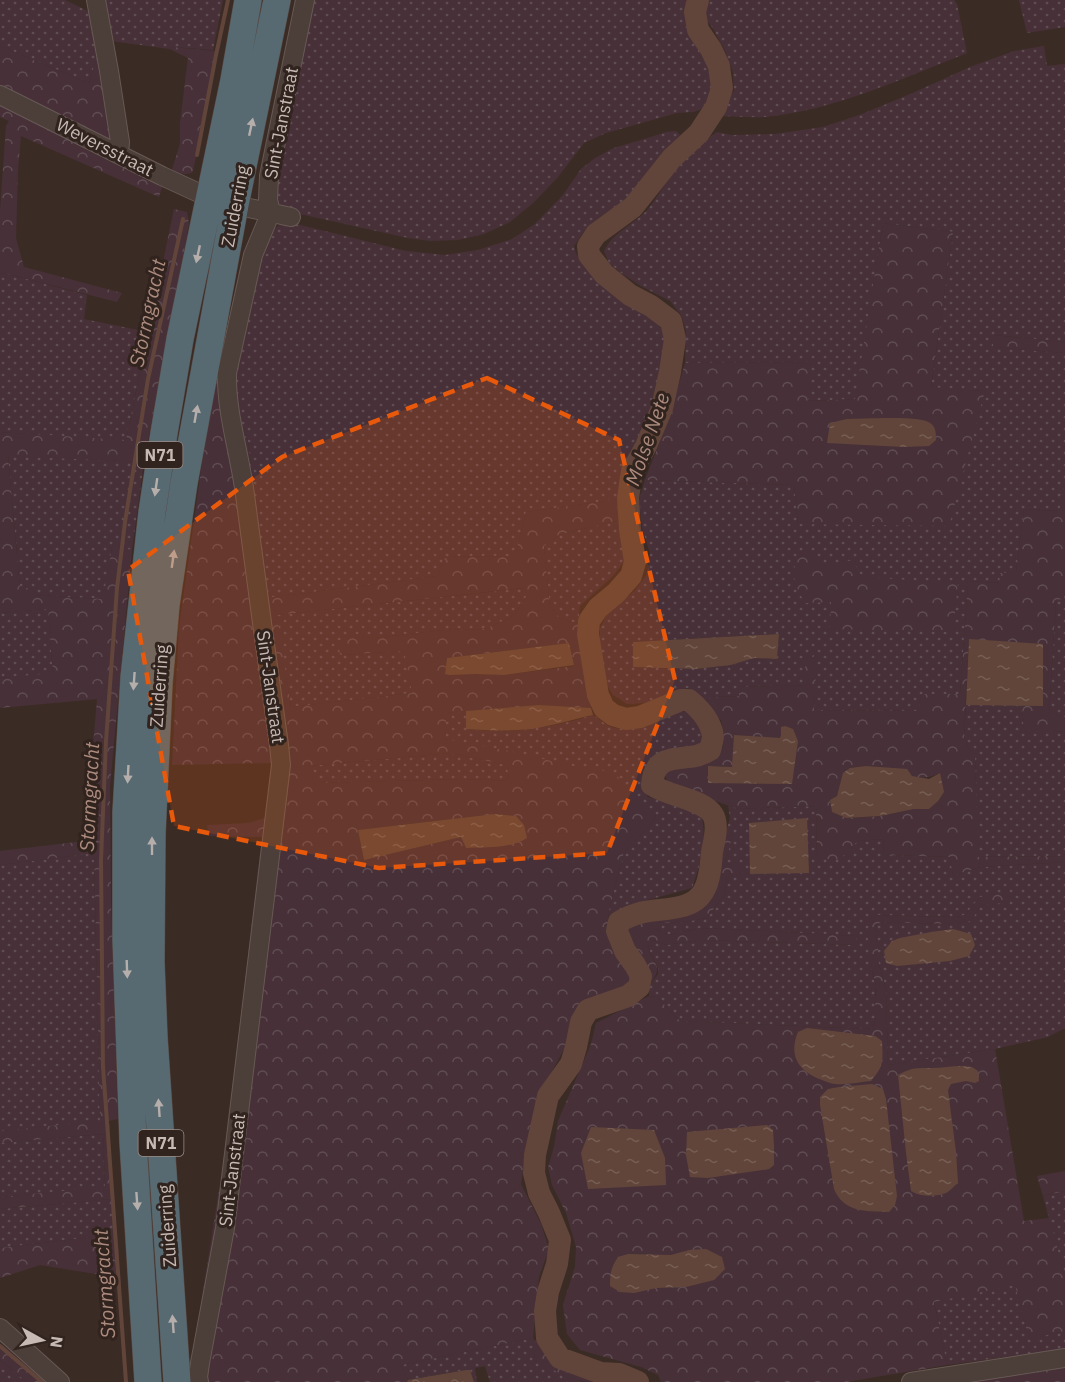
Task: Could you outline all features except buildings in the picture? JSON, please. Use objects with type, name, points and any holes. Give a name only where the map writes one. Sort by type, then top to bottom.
[{"type":"highway","name":"Zuiderring","points":[[177,1382],[151,962],[154,760],[166,605],[182,493],[211,330],[234,80],[249,0]]},
{"type":"highway","name":"Zuiderring","points":[[147,1381],[133,1142],[126,940],[126,812],[134,677],[152,512],[180,339],[222,201],[277,0]]},
{"type":"street","points":[[96,0],[120,142],[118,153]]},
{"type":"street","name":"Sint-Janstraat","points":[[199,1382],[200,1363],[225,1228],[281,765],[245,492],[227,392],[228,373],[252,255],[271,212],[268,200],[269,176],[305,0]]},
{"type":"street","name":"Weversstraat","points":[[0,95],[162,176],[222,201],[291,217]]},
{"type":"street","points":[[0,1328],[60,1382]]},
{"type":"street","points":[[911,1382],[1065,1358]]},
{"type":"highlighted area","points":[[487,378],[619,440],[675,680],[607,853],[379,868],[174,826],[128,570],[282,457]]},
{"type":"green space","points":[[0,0],[65,0],[94,14],[100,47],[89,83],[0,46]]},
{"type":"green space","points":[[100,0],[223,0],[213,50],[172,47],[170,49],[111,41]]},
{"type":"green space","points":[[310,0],[687,0],[685,19],[691,38],[713,71],[713,86],[703,108],[694,112],[677,113],[606,133],[584,143],[558,177],[533,203],[510,222],[484,234],[458,240],[431,241],[408,238],[282,210],[275,202],[273,180]]},
{"type":"green space","points":[[708,0],[954,0],[957,4],[967,53],[893,83],[817,108],[765,117],[719,116],[734,91],[733,72],[725,51],[706,19]]},
{"type":"green space","points":[[1019,0],[1065,0],[1065,27],[1027,33]]},
{"type":"green space","points":[[0,46],[89,83],[100,47],[124,149],[0,86]]},
{"type":"green space","points":[[1044,46],[1047,66],[1065,64],[1065,342],[994,335],[993,347],[1065,353],[1065,485],[1060,511],[1024,509],[1016,572],[1001,583],[968,581],[960,694],[921,694],[920,711],[814,710],[816,655],[805,685],[739,687],[739,696],[713,697],[707,701],[688,688],[646,703],[627,704],[613,695],[604,680],[600,652],[600,628],[607,614],[634,591],[647,574],[650,553],[642,528],[639,500],[645,480],[794,485],[798,524],[985,391],[931,388],[953,232],[883,223],[856,399],[807,401],[810,362],[685,363],[686,331],[681,315],[670,301],[641,286],[609,263],[604,251],[608,244],[648,209],[688,157],[717,132],[731,135],[775,134],[823,127],[862,114],[970,67],[1014,51]],"holes":[[[779,634],[777,659],[754,658],[731,665],[696,669],[633,667],[633,642]]]},
{"type":"green space","points":[[172,47],[216,51],[194,167],[192,173],[185,174],[171,173],[180,144],[180,123],[188,58],[170,49]]},
{"type":"green space","points":[[0,105],[163,184],[159,197],[21,136],[16,238],[24,267],[122,293],[117,302],[0,273],[0,211],[6,126],[9,121],[0,117]]},
{"type":"green space","points":[[676,131],[680,135],[630,195],[596,220],[574,246],[578,257],[596,279],[657,323],[662,329],[665,340],[653,405],[630,452],[623,472],[619,499],[526,512],[515,556],[445,557],[438,576],[267,598],[248,442],[234,401],[236,366],[262,246],[273,231],[279,225],[288,222],[406,251],[445,255],[478,250],[512,239],[535,224],[563,195],[581,169],[595,158],[614,148]]},
{"type":"green space","points":[[174,209],[187,212],[189,224],[144,462],[8,456],[20,588],[34,588],[35,595],[103,599],[112,547],[132,550],[110,786],[118,1119],[109,1121],[113,1199],[0,1209],[0,1197],[105,1187],[103,1134],[0,1143],[0,1131],[100,1121],[94,853],[0,865],[0,851],[85,841],[97,699],[0,708],[0,678],[53,673],[48,609],[0,613],[0,432],[126,440]]},
{"type":"green space","points":[[883,223],[953,232],[931,387],[985,391],[949,526],[798,524],[794,485],[645,480],[669,418],[685,363],[811,362],[808,401],[855,399]]},
{"type":"green space","points":[[0,273],[87,295],[84,319],[148,332],[126,441],[0,432]]},
{"type":"green space","points":[[993,335],[1065,342],[1065,353],[993,347]]},
{"type":"green space","points":[[216,363],[236,367],[234,401],[248,442],[267,598],[438,576],[445,557],[515,556],[526,512],[619,499],[619,520],[559,535],[544,546],[550,607],[561,619],[578,624],[591,708],[539,705],[446,713],[446,739],[573,766],[613,772],[656,815],[649,827],[624,852],[609,910],[608,922],[612,943],[623,965],[630,973],[630,982],[579,1006],[574,1013],[566,1045],[539,1096],[527,1144],[521,1184],[541,1224],[549,1249],[539,1277],[533,1338],[401,1365],[408,1382],[205,1382],[209,1339],[196,1336],[225,1152],[262,837],[209,836],[207,825],[248,823],[265,818],[273,763],[172,765],[179,627]],"holes":[[[524,588],[526,597],[514,616],[485,629],[445,630],[374,638],[358,634],[338,641],[340,655],[404,651],[412,693],[291,707],[277,615]],[[569,643],[574,666],[504,675],[476,673],[449,675],[445,673],[447,658]],[[450,753],[507,765],[509,781],[464,779],[318,783],[309,766]],[[495,814],[516,816],[466,848],[461,837],[364,859],[358,830]]]},
{"type":"green space","points":[[8,455],[144,462],[132,550],[112,548],[104,599],[35,595],[20,588]]},
{"type":"green space","points":[[1065,485],[1065,592],[1064,599],[1056,600],[1049,715],[1065,717],[1065,732],[1024,730],[1022,705],[1043,706],[969,640],[964,735],[968,748],[975,755],[978,857],[1065,856],[1065,862],[981,867],[953,875],[950,857],[883,855],[884,839],[857,841],[838,860],[817,858],[816,806],[739,809],[689,792],[668,782],[664,774],[671,767],[705,761],[718,754],[723,747],[724,735],[721,720],[712,712],[707,701],[712,697],[739,696],[739,687],[805,685],[805,656],[817,655],[814,710],[919,711],[921,694],[960,694],[968,581],[1000,583],[999,573],[1016,572],[1024,509],[1059,511]],"holes":[[[781,735],[792,784],[708,766],[732,767],[780,738]],[[866,766],[885,768],[919,777],[940,773],[929,809],[846,818],[832,812],[830,800],[837,796],[850,768]]]},
{"type":"green space","points":[[619,520],[625,542],[625,560],[613,576],[580,606],[578,624],[561,619],[550,607],[544,546],[559,535]]},
{"type":"green space","points":[[810,552],[826,564],[853,561],[862,577],[958,583],[953,632],[830,629],[831,602],[806,603],[795,584],[795,562]]},
{"type":"green space","points":[[525,588],[526,597],[514,616],[485,629],[445,630],[374,638],[357,634],[341,655],[405,651],[412,693],[291,707],[276,615]]},
{"type":"green space","points":[[1065,592],[1065,717],[1049,716],[1056,599],[1063,599]]},
{"type":"green space","points":[[48,609],[53,674],[0,678],[0,613]]},
{"type":"green space","points":[[966,705],[1022,705],[1024,729],[1065,732],[1065,856],[977,857],[975,755],[968,748],[964,735]]},
{"type":"green space","points":[[466,711],[467,729],[505,731],[549,726],[593,715],[609,726],[630,729],[670,715],[691,711],[702,729],[704,740],[697,746],[660,754],[648,767],[643,782],[648,797],[686,807],[701,815],[703,843],[692,888],[626,906],[608,922],[624,852],[649,827],[656,815],[647,807],[446,739],[445,713]]},
{"type":"green space","points":[[450,753],[507,765],[509,781],[464,779],[317,783],[309,766]]},
{"type":"green space","points":[[728,805],[739,809],[816,806],[817,857],[850,850],[857,841],[884,839],[883,855],[950,857],[953,875],[981,867],[1065,862],[1065,1028],[1048,1037],[995,1049],[888,1065],[886,988],[878,961],[875,933],[877,924],[884,922],[946,924],[971,921],[980,906],[991,903],[1010,903],[980,897],[965,915],[956,917],[874,915],[872,971],[876,986],[877,1012],[872,1029],[680,1021],[657,997],[649,996],[649,986],[658,974],[658,968],[648,947],[654,940],[666,945],[701,940],[856,945],[856,936],[711,928],[668,935],[655,929],[655,923],[707,918],[725,893],[726,863],[731,836],[725,835],[730,818]]},
{"type":"green space","points":[[725,835],[732,836],[726,863],[744,865],[742,876],[727,876],[725,893],[707,918],[656,923],[655,929],[668,935],[711,928],[856,936],[856,945],[701,940],[666,945],[654,940],[648,947],[657,970],[649,986],[641,965],[629,944],[626,925],[631,920],[664,918],[687,913],[706,903],[713,895],[718,882]]},
{"type":"green space","points":[[94,853],[100,1122],[0,1131],[0,865]]},
{"type":"green space","points":[[1009,892],[1010,904],[991,903],[980,906],[971,921],[947,924],[884,922],[877,924],[875,933],[878,961],[886,989],[888,1065],[995,1049],[1024,1221],[1050,1218],[1065,1279],[1065,1331],[1029,1339],[1015,1285],[934,1302],[947,1365],[846,1382],[661,1382],[658,1375],[641,1367],[580,1350],[567,1334],[563,1305],[575,1267],[576,1247],[566,1213],[552,1185],[548,1167],[558,1121],[591,1044],[596,1023],[649,996],[657,997],[680,1021],[872,1029],[876,1016],[876,990],[868,935],[874,915],[956,917],[965,915],[980,897]]},
{"type":"green space","points":[[103,1134],[105,1188],[0,1197],[0,1143]]},
{"type":"green space","points":[[1065,1171],[1065,1191],[1043,1196],[1037,1176]]},
{"type":"green space","points":[[1065,1191],[1065,1279],[1043,1196]]},
{"type":"green space","points":[[113,1199],[117,1234],[0,1248],[0,1209]]},
{"type":"green space","points":[[117,1234],[121,1286],[96,1274],[40,1265],[0,1278],[0,1248]]},
{"type":"green space","points":[[1015,1284],[1029,1338],[1065,1331],[1065,1349],[947,1365],[934,1301]]},
{"type":"green space","points":[[533,1338],[542,1348],[534,1352],[535,1360],[564,1376],[582,1382],[490,1382],[485,1366],[475,1368],[477,1382],[474,1382],[470,1370],[408,1380],[401,1365]]},
{"type":"green space","points":[[0,1343],[46,1382],[27,1382],[0,1360]]},
{"type":"green space","points":[[542,1348],[562,1366],[578,1374],[605,1382],[580,1381],[562,1375],[535,1360],[534,1352]]},
{"type":"green space","points":[[0,1360],[27,1382],[0,1382]]},
{"type":"green space","points":[[1065,1366],[1065,1382],[954,1382]]},
{"type":"water","points":[[903,418],[924,421],[933,426],[936,440],[929,446],[904,447],[827,443],[830,423],[847,419]]},
{"type":"water","points":[[779,634],[777,659],[754,658],[731,665],[696,669],[633,667],[633,642]]},
{"type":"water","points":[[969,639],[1043,644],[1043,706],[966,705]]},
{"type":"water","points":[[569,643],[574,665],[504,675],[445,674],[447,658]]},
{"type":"water","points":[[539,705],[591,708],[593,715],[527,729],[497,731],[466,729],[466,711]]},
{"type":"water","points":[[781,727],[793,729],[798,741],[792,784],[708,783],[708,766],[732,767],[734,735],[780,738]]},
{"type":"water","points":[[866,766],[907,769],[912,776],[929,779],[940,773],[944,792],[929,809],[846,818],[832,812],[830,800],[837,796],[843,773],[850,768]]},
{"type":"water","points":[[495,814],[516,816],[524,825],[527,838],[506,846],[466,848],[461,837],[364,860],[358,830]]},
{"type":"water","points":[[807,818],[809,873],[750,874],[749,823]]},
{"type":"water","points":[[953,929],[971,934],[975,945],[969,956],[950,961],[897,966],[886,963],[884,951],[892,941]]},
{"type":"water","points":[[807,1028],[875,1036],[882,1041],[880,1067],[871,1081],[833,1084],[814,1077],[802,1068],[795,1056],[794,1048],[798,1032]]},
{"type":"water","points":[[972,1067],[978,1071],[979,1081],[951,1084],[948,1090],[958,1183],[942,1194],[928,1196],[915,1193],[911,1191],[898,1075],[915,1068]]},
{"type":"water","points":[[872,1084],[883,1089],[886,1099],[897,1196],[895,1205],[889,1212],[850,1207],[838,1197],[834,1189],[820,1105],[820,1097],[828,1089]]},
{"type":"water","points":[[767,1125],[773,1130],[774,1146],[774,1165],[769,1169],[708,1178],[690,1177],[686,1155],[687,1132]]},
{"type":"water","points":[[591,1127],[654,1130],[665,1158],[666,1185],[588,1189],[581,1153]]},
{"type":"water","points":[[706,1249],[722,1257],[725,1269],[714,1280],[686,1287],[656,1288],[634,1293],[620,1292],[610,1286],[611,1271],[618,1257],[628,1254],[671,1255],[689,1250]]},
{"type":"water","points":[[470,1370],[474,1382],[407,1382],[408,1380]]},
{"type":"waterway","name":"Stormgracht","points":[[197,155],[228,0]]},
{"type":"waterway","name":"Molse Nete","points":[[638,1382],[619,1374],[601,1373],[560,1358],[547,1338],[545,1311],[557,1264],[560,1240],[539,1193],[534,1173],[535,1155],[548,1096],[571,1064],[581,1022],[588,1010],[628,996],[639,987],[641,976],[625,951],[617,931],[619,922],[641,913],[685,906],[698,898],[709,878],[716,833],[715,819],[702,805],[652,785],[654,775],[661,764],[673,759],[698,756],[710,750],[713,736],[707,721],[689,700],[681,700],[640,717],[626,719],[613,715],[604,708],[598,695],[588,634],[589,621],[598,608],[631,576],[635,562],[628,498],[632,471],[646,446],[662,408],[675,339],[671,321],[651,306],[630,295],[604,274],[589,255],[588,246],[596,234],[633,207],[672,158],[699,133],[716,107],[722,88],[719,66],[698,30],[695,12],[698,0]]},
{"type":"waterway","name":"Stormgracht","points":[[126,1382],[103,1067],[101,860],[106,741],[117,588],[125,522],[148,379],[183,219]]},
{"type":"waterway","points":[[0,1346],[42,1382]]}]
